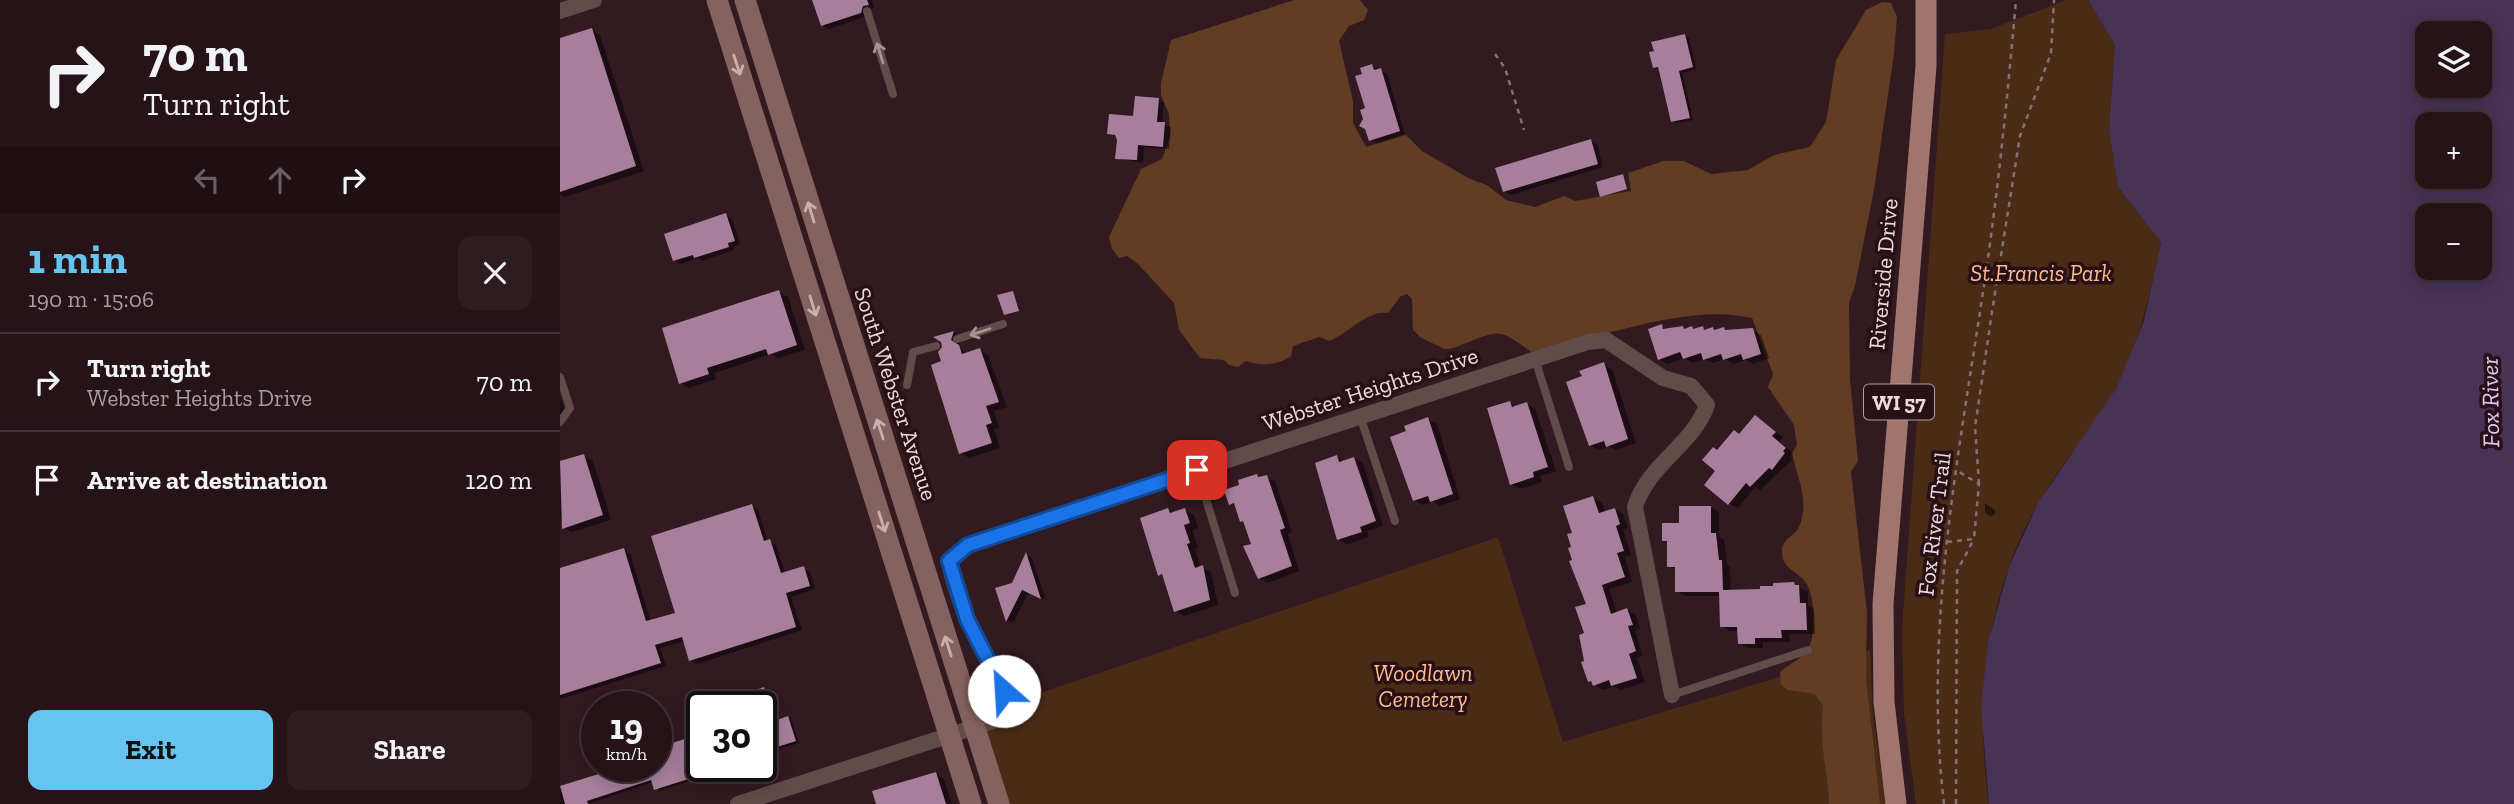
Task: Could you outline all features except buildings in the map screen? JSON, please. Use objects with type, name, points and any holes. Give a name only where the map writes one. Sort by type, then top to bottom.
[{"type":"main road","points":[[717,0],[971,804]]},
{"type":"main road","name":"South Webster Avenue","points":[[745,0],[999,804]]},
{"type":"main road","name":"Riverside Drive","points":[[1896,804],[1884,702],[1883,604],[1926,66],[1926,0]]},
{"type":"street","points":[[560,11],[594,0]]},
{"type":"street","name":"Webster Heights Drive","points":[[738,804],[996,720],[1009,709],[1010,705],[967,619],[949,561],[968,545],[1588,342],[1606,340],[1663,378],[1691,386],[1707,405],[1702,420],[1647,479],[1635,507],[1672,695]]},
{"type":"lane","points":[[867,11],[893,94]]},
{"type":"lane","points":[[957,339],[1003,324]]},
{"type":"lane","points":[[907,386],[914,352],[936,345]]},
{"type":"lane","points":[[1535,359],[1569,467]]},
{"type":"lane","points":[[560,377],[570,408],[560,422]]},
{"type":"lane","points":[[1360,416],[1395,520]]},
{"type":"lane","points":[[1197,470],[1235,593]]},
{"type":"lane","points":[[1672,695],[1808,650]]},
{"type":"path","name":"Fox River Trail","points":[[1944,804],[1939,758],[1940,606],[1956,470],[1998,195],[2017,0]]},
{"type":"path","points":[[1956,804],[1957,571],[1974,539],[1979,484],[1975,427],[1992,312],[2020,136],[2051,53],[2054,0]]},
{"type":"path","points":[[1496,54],[1505,68],[1524,130]]},
{"type":"path","points":[[1956,470],[1979,484]]},
{"type":"path","points":[[1946,542],[1974,539]]},
{"type":"green space","name":"St.Francis Park","points":[[2066,0],[2088,0],[2115,45],[2109,130],[2118,187],[2161,242],[2144,316],[2125,371],[2107,403],[2039,502],[2007,573],[1988,648],[1984,687],[1983,726],[1989,804],[1916,804],[1904,714],[1902,629],[1945,34],[1991,29]]},
{"type":"green space","name":"Woodlawn Cemetery","points":[[1498,537],[1563,742],[1870,650],[1873,716],[1886,804],[991,804],[971,738],[1017,701]]},
{"type":"shaded area","points":[[1294,0],[1360,0],[1368,10],[1364,20],[1349,26],[1339,41],[1353,101],[1353,123],[1366,147],[1406,135],[1422,151],[1470,179],[1487,185],[1506,200],[1535,207],[1564,196],[1575,201],[1631,191],[1628,173],[1663,161],[1684,161],[1711,174],[1748,170],[1774,155],[1810,147],[1826,122],[1836,60],[1866,10],[1882,2],[1891,3],[1897,17],[1894,54],[1874,190],[1855,286],[1849,302],[1850,379],[1858,461],[1851,472],[1867,612],[1866,679],[1880,804],[1829,804],[1822,731],[1823,706],[1815,694],[1788,690],[1781,685],[1780,672],[1803,655],[1810,646],[1814,616],[1808,587],[1784,562],[1782,548],[1799,527],[1803,508],[1802,489],[1792,453],[1797,445],[1794,425],[1768,387],[1773,374],[1752,318],[1727,314],[1671,319],[1531,352],[1513,339],[1500,334],[1487,335],[1445,349],[1421,338],[1413,330],[1412,299],[1407,294],[1401,296],[1388,313],[1366,318],[1330,341],[1319,337],[1293,346],[1291,356],[1280,362],[1257,364],[1246,361],[1238,367],[1229,365],[1224,360],[1200,358],[1179,330],[1174,303],[1137,263],[1127,256],[1119,258],[1112,249],[1109,237],[1141,169],[1162,159],[1170,137],[1169,114],[1161,95],[1161,83],[1171,40]]},
{"type":"water","name":"Fox River","points":[[2088,0],[2514,0],[2514,804],[1989,804],[1981,706],[1988,643],[2009,567],[2038,503],[2117,387],[2144,321],[2161,242],[2118,187],[2109,130],[2115,45]]},
{"type":"route","points":[[1004,691],[967,619],[949,561],[968,545],[1197,470]]}]
